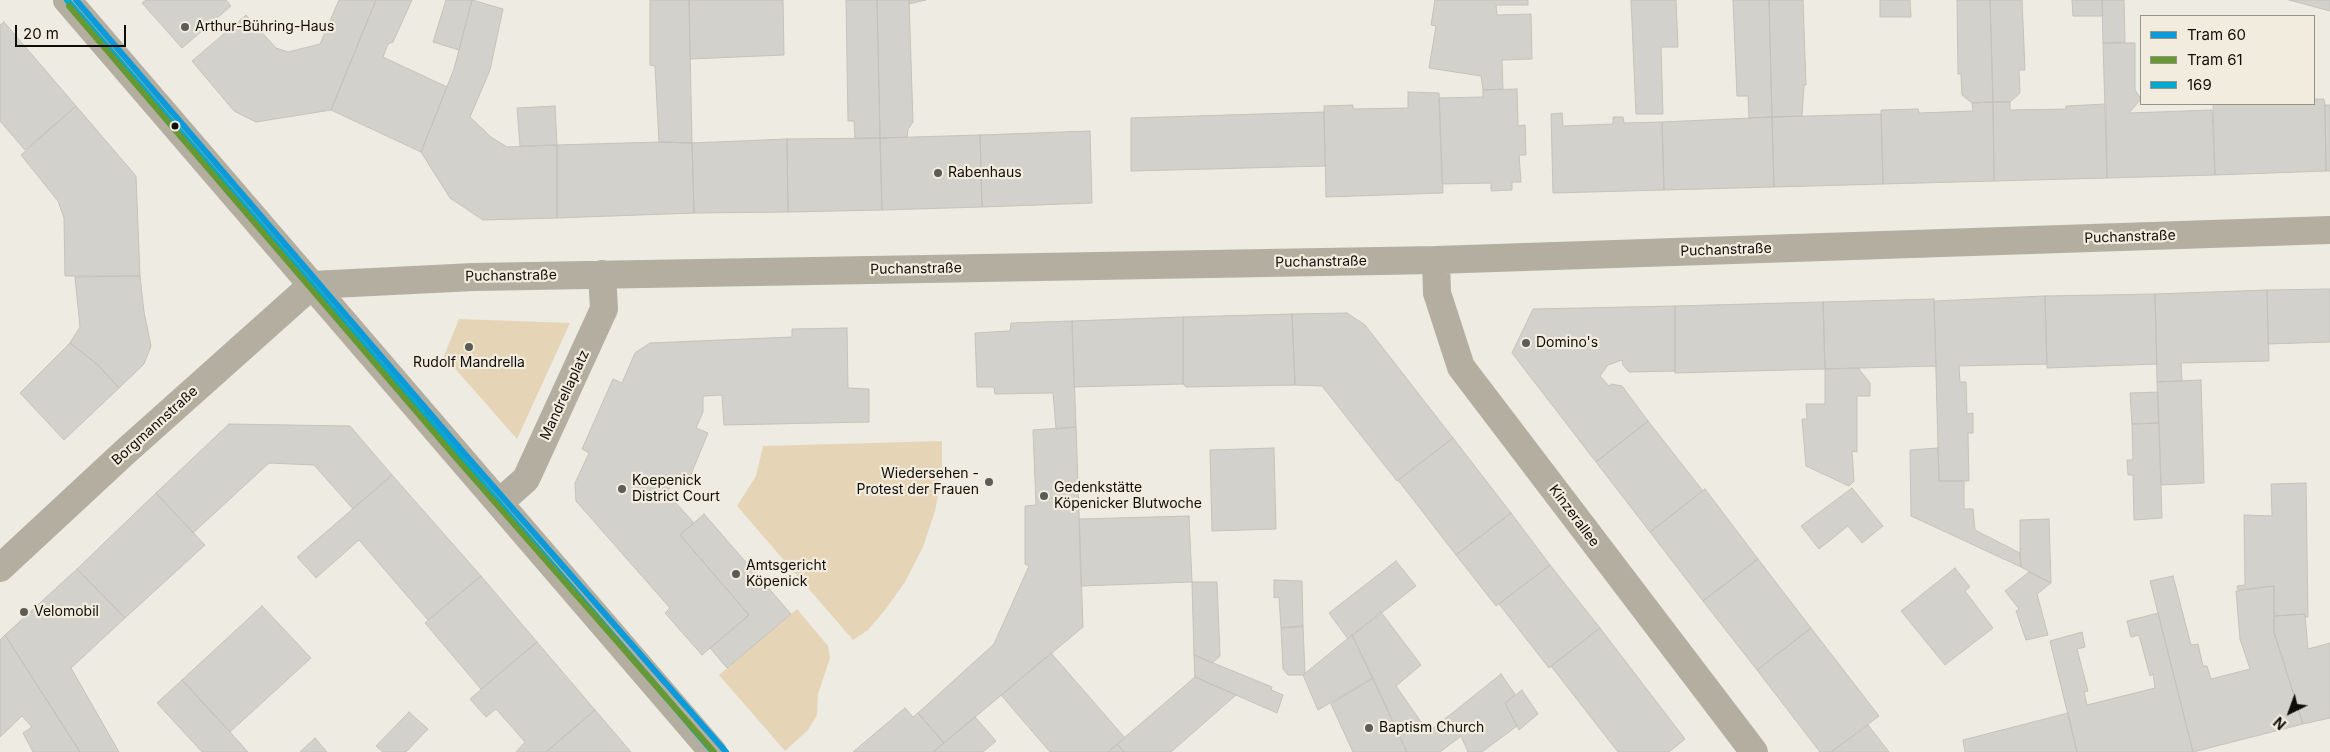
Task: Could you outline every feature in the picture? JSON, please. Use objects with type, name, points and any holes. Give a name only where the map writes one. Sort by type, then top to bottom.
[{"type":"street","points":[[67,0],[713,752]]},
{"type":"street","name":"Puchanstraße","points":[[312,285],[602,274],[1436,260],[2330,230]]},
{"type":"street","name":"Kinzerallee","points":[[1436,260],[1437,293],[1461,367],[1754,752]]},
{"type":"street","name":"Mandrellaplatz","points":[[499,503],[526,479],[604,309],[602,274]]},
{"type":"street","name":"Borgmannstraße","points":[[0,568],[125,452],[312,285]]},
{"type":"shaded area","points":[[459,319],[570,323],[517,439],[444,356]]},
{"type":"shaded area","points":[[942,441],[942,474],[935,511],[923,547],[905,582],[885,610],[868,630],[853,640],[737,506],[756,476],[763,446]]},
{"type":"shaded area","points":[[797,609],[828,646],[830,658],[818,694],[817,715],[808,730],[785,751],[719,675]]},
{"type":"building","name":"Arthur-Bühring-Haus","points":[[146,0],[226,0],[231,6],[182,48],[142,3]]},
{"type":"building","points":[[339,0],[376,0],[331,110],[256,122],[234,111],[192,61],[246,15],[276,48],[288,52],[320,44]]},
{"type":"building","points":[[376,0],[412,0],[393,42],[388,44],[383,57],[447,87],[421,152],[331,110]]},
{"type":"building","points":[[446,0],[472,0],[459,50],[433,42]]},
{"type":"building","points":[[472,0],[503,9],[490,70],[470,117],[491,137],[507,147],[557,145],[557,218],[483,220],[450,198],[421,152],[454,69]]},
{"type":"building","points":[[650,0],[689,0],[692,143],[659,142],[655,66],[650,65]]},
{"type":"building","points":[[689,0],[783,0],[784,55],[690,59]]},
{"type":"building","points":[[846,0],[877,0],[880,138],[855,139],[854,121],[848,121]]},
{"type":"building","points":[[877,0],[909,0],[913,122],[908,129],[907,137],[880,138]]},
{"type":"building","points":[[909,0],[926,0],[909,4]]},
{"type":"building","points":[[1435,0],[1528,0],[1528,5],[1496,5],[1497,15],[1531,14],[1532,59],[1502,60],[1503,89],[1483,90],[1481,76],[1429,68],[1436,26],[1431,25]]},
{"type":"building","points":[[1631,0],[1676,0],[1678,47],[1661,47],[1663,114],[1636,114]]},
{"type":"building","points":[[1733,0],[1769,0],[1772,117],[1749,118],[1748,96],[1737,96]]},
{"type":"building","points":[[1769,0],[1803,0],[1806,85],[1804,85],[1802,116],[1772,117]]},
{"type":"building","points":[[1880,0],[1910,0],[1911,17],[1880,17]]},
{"type":"building","points":[[1957,0],[1990,0],[1993,102],[1972,103],[1962,95],[1961,74],[1958,74]]},
{"type":"building","points":[[1990,0],[2022,0],[2025,70],[2019,70],[2020,93],[2010,102],[1993,102]]},
{"type":"building","points":[[2072,0],[2102,0],[2103,16],[2073,16]]},
{"type":"building","points":[[2102,0],[2124,0],[2125,42],[2103,43]]},
{"type":"building","points":[[2289,0],[2330,0],[2330,11]]},
{"type":"building","points":[[4,22],[76,106],[25,150],[0,121],[0,25]]},
{"type":"building","points":[[2103,43],[2135,43],[2135,90],[2140,100],[2129,113],[2212,110],[2215,175],[2107,178]]},
{"type":"building","points":[[1517,89],[1518,126],[1525,125],[1526,155],[1519,155],[1521,182],[1512,182],[1512,190],[1491,191],[1491,183],[1442,184],[1439,98],[1483,97],[1483,90]]},
{"type":"building","points":[[1408,92],[1439,93],[1443,193],[1326,197],[1324,106],[1353,105],[1353,109],[1408,108]]},
{"type":"building","points":[[2315,99],[2324,99],[2326,171],[2215,175],[2213,105],[2315,105]]},
{"type":"building","points":[[1993,102],[1994,181],[1883,184],[1881,110],[1918,109],[1919,113],[1973,111],[1972,103]]},
{"type":"building","points":[[1993,102],[2010,102],[2010,110],[2066,109],[2066,106],[2106,104],[2107,178],[1994,181]]},
{"type":"building","points":[[2325,105],[2330,105],[2330,171],[2326,171]]},
{"type":"building","points":[[76,106],[136,176],[140,276],[65,276],[64,218],[58,201],[21,155]]},
{"type":"building","points":[[555,106],[557,145],[520,146],[517,108]]},
{"type":"building","points":[[1324,112],[1325,166],[1131,171],[1131,118]]},
{"type":"building","points":[[1562,113],[1563,126],[1613,124],[1613,117],[1623,117],[1624,123],[1662,122],[1664,190],[1553,193],[1551,114]]},
{"type":"building","points":[[1881,114],[1883,184],[1774,187],[1772,117]]},
{"type":"building","points":[[1772,117],[1774,187],[1664,190],[1662,122]]},
{"type":"building","points":[[1090,131],[1092,203],[982,207],[980,135]]},
{"type":"building","points":[[980,135],[982,207],[882,210],[880,138]]},
{"type":"building","points":[[880,138],[882,210],[788,212],[787,139]]},
{"type":"building","points":[[787,139],[788,212],[694,213],[692,143]]},
{"type":"building","points":[[692,143],[694,213],[557,218],[557,145]]},
{"type":"building","points":[[140,276],[144,312],[151,346],[144,364],[119,388],[98,365],[70,343],[80,327],[75,277]]},
{"type":"building","points":[[2330,289],[2330,342],[2268,344],[2267,290]]},
{"type":"building","points":[[2267,290],[2269,361],[2181,363],[2182,381],[2157,382],[2155,294]]},
{"type":"building","points":[[2155,294],[2157,364],[2047,368],[2045,296]]},
{"type":"building","points":[[2045,296],[2047,364],[1959,366],[1960,382],[1966,382],[1967,414],[1973,413],[1973,433],[1968,433],[1969,481],[1939,481],[1934,301]]},
{"type":"building","points":[[1934,299],[1936,366],[1825,369],[1823,302]]},
{"type":"building","points":[[1823,302],[1825,369],[1675,373],[1675,306]]},
{"type":"building","points":[[1675,306],[1675,371],[1629,372],[1623,365],[1622,360],[1608,365],[1600,376],[1609,386],[1612,384],[1622,386],[1648,421],[1596,462],[1512,353],[1533,309]]},
{"type":"building","points":[[1347,313],[1365,325],[1453,438],[1397,481],[1322,386],[1295,385],[1292,314]]},
{"type":"building","points":[[1292,314],[1295,385],[1186,387],[1183,384],[1183,317]]},
{"type":"building","points":[[1183,317],[1183,384],[1074,387],[1072,321]]},
{"type":"building","points":[[1072,321],[1076,427],[1056,429],[1053,393],[995,394],[994,387],[977,387],[975,333],[1010,331],[1011,323]]},
{"type":"building","name":"Koepenick District Court","points":[[847,328],[848,388],[869,389],[869,422],[724,425],[722,395],[703,396],[703,412],[696,428],[708,433],[687,484],[674,479],[667,493],[694,523],[680,535],[749,615],[702,655],[665,613],[670,608],[576,501],[575,483],[589,453],[582,449],[613,379],[622,383],[635,353],[650,343],[792,337],[792,329]]},
{"type":"building","points":[[70,343],[98,365],[119,388],[64,440],[20,393]]},
{"type":"building","points":[[1858,368],[1870,383],[1870,396],[1857,396],[1857,452],[1852,451],[1854,481],[1849,486],[1806,466],[1802,419],[1807,419],[1806,404],[1825,404],[1825,369]]},
{"type":"building","points":[[2201,380],[2204,483],[2161,485],[2157,382]]},
{"type":"building","points":[[2158,392],[2159,423],[2132,424],[2130,393]]},
{"type":"building","points":[[1648,421],[1703,491],[1650,532],[1596,462]]},
{"type":"building","points":[[2159,423],[2162,518],[2134,520],[2133,475],[2128,475],[2127,460],[2133,460],[2132,424]]},
{"type":"building","points":[[229,424],[350,426],[392,475],[353,509],[314,465],[269,463],[193,533],[156,493]]},
{"type":"building","points":[[1076,427],[1083,627],[944,743],[918,713],[994,644],[1029,566],[1025,564],[1025,506],[1036,505],[1033,430]]},
{"type":"building","points":[[1453,438],[1511,513],[1456,555],[1398,480]]},
{"type":"building","points":[[1274,448],[1276,529],[1212,531],[1210,450]]},
{"type":"building","points":[[1938,448],[1939,481],[1964,481],[1964,509],[1973,509],[1975,530],[2020,553],[2021,567],[1911,516],[1910,450]]},
{"type":"building","points":[[392,475],[481,576],[428,620],[359,540],[316,578],[297,557]]},
{"type":"building","points":[[2306,483],[2308,617],[2305,617],[2305,614],[2274,616],[2274,586],[2238,590],[2237,586],[2245,585],[2244,515],[2272,516],[2271,484]]},
{"type":"building","points":[[1852,488],[1883,526],[1862,543],[1848,526],[1819,549],[1801,526]]},
{"type":"building","points":[[1705,489],[1758,559],[1703,601],[1650,532]]},
{"type":"building","points":[[156,493],[205,545],[125,618],[77,569]]},
{"type":"building","points":[[1511,513],[1550,565],[1496,606],[1456,555]]},
{"type":"building","name":"Amtsgericht Köpenick","points":[[704,514],[791,614],[727,668],[710,648],[749,615],[680,535]]},
{"type":"building","points":[[1189,516],[1192,582],[1081,586],[1079,519]]},
{"type":"building","points":[[2049,519],[2051,583],[2021,567],[2020,553],[2020,520]]},
{"type":"building","points":[[1758,559],[1811,628],[1757,670],[1703,601]]},
{"type":"building","points":[[1396,561],[1416,586],[1348,639],[1329,613]]},
{"type":"building","points":[[1550,565],[1600,628],[1549,668],[1499,604]]},
{"type":"building","points":[[1955,568],[1970,587],[1965,591],[1993,628],[1945,665],[1901,611]]},
{"type":"building","points":[[77,569],[125,618],[71,668],[119,752],[80,752],[5,635]]},
{"type":"building","points":[[2029,572],[2051,583],[2037,594],[2048,635],[2026,640],[2016,611],[2019,609],[2005,591]]},
{"type":"building","points":[[481,576],[537,642],[481,689],[425,623]]},
{"type":"building","points":[[2173,576],[2191,645],[2198,644],[2203,666],[2207,666],[2211,679],[2250,669],[2240,639],[2236,591],[2274,586],[2274,632],[2303,724],[2193,752],[2150,581]]},
{"type":"building","points":[[1274,580],[1302,581],[1303,626],[1281,628],[1279,597],[1274,598]]},
{"type":"building","points":[[1192,582],[1217,582],[1220,656],[1212,663],[1194,655]]},
{"type":"building","points":[[262,606],[311,658],[230,732],[182,680]]},
{"type":"building","points":[[1381,612],[1421,665],[1396,686],[1428,732],[1446,718],[1461,736],[1440,752],[1407,752],[1352,635]]},
{"type":"building","points":[[2158,613],[2193,752],[2077,752],[2050,641],[2082,632],[2085,647],[2077,649],[2088,691],[2084,692],[2087,705],[2155,688],[2153,674],[2150,676],[2139,635],[2131,637],[2127,621]]},
{"type":"building","points":[[2305,614],[2308,649],[2330,643],[2330,718],[2303,724],[2274,632],[2274,616]]},
{"type":"building","points":[[1303,626],[1305,673],[1303,675],[1288,675],[1283,669],[1281,628]]},
{"type":"building","points":[[1600,628],[1685,739],[1669,752],[1618,752],[1551,666]]},
{"type":"building","points":[[1811,628],[1879,716],[1831,752],[1820,752],[1757,670]]},
{"type":"building","points":[[5,635],[80,752],[33,752],[23,733],[32,727],[22,716],[0,737],[0,640]]},
{"type":"building","points":[[1352,635],[1373,678],[1318,710],[1303,675]]},
{"type":"building","points":[[537,642],[595,710],[546,752],[516,752],[525,742],[496,709],[486,717],[470,699]]},
{"type":"building","points":[[1051,653],[1125,738],[1108,752],[1050,752],[1001,695]]},
{"type":"building","points":[[1194,655],[1272,687],[1271,690],[1283,695],[1277,713],[1195,677]]},
{"type":"building","points":[[1501,674],[1515,694],[1505,703],[1517,726],[1482,752],[1468,752],[1461,736],[1446,718]]},
{"type":"building","points":[[1195,677],[1236,695],[1171,752],[1124,752],[1117,744]]},
{"type":"building","name":"Baptism Church","points":[[1373,678],[1407,752],[1353,752],[1331,704]]},
{"type":"building","points":[[182,680],[248,752],[202,752],[157,703]]},
{"type":"building","points":[[1522,690],[1538,714],[1519,730],[1505,703]]},
{"type":"building","points":[[905,708],[913,717],[918,713],[944,743],[933,752],[853,752]]},
{"type":"building","points":[[595,710],[631,752],[546,752]]},
{"type":"building","points":[[409,712],[428,729],[406,752],[383,752],[376,746]]},
{"type":"building","points":[[2068,713],[2077,752],[1965,752],[1963,740]]},
{"type":"building","points":[[975,717],[996,741],[983,752],[933,752]]},
{"type":"building","points":[[1868,725],[1889,752],[1831,752]]},
{"type":"building","points":[[315,738],[327,752],[300,752]]},
{"type":"building","points":[[1117,744],[1124,752],[1108,752]]},
{"type":"tram line","name":"60","points":[[76,0],[464,453],[726,752]]},
{"type":"tram line","name":"61","points":[[69,6],[457,459],[714,752]]},
{"type":"transit line","name":"169","points":[[67,0],[713,752]]},
{"type":"place","name":"Arthur-Bühring-Haus","points":[[185,27]]},
{"type":"place","name":"Rabenhaus","points":[[938,173]]},
{"type":"place","name":"Domino's","points":[[1526,343]]},
{"type":"place","name":"Rudolf Mandrella","points":[[469,347]]},
{"type":"place","name":"Wiedersehen - Protest der Frauen","points":[[989,482]]},
{"type":"place","name":"Koepenick District Court","points":[[622,489]]},
{"type":"place","name":"Gedenkstätte Köpenicker Blutwoche","points":[[1044,496]]},
{"type":"place","name":"Amtsgericht Köpenick","points":[[736,574]]},
{"type":"place","name":"Velomobil","points":[[24,612]]},
{"type":"place","name":"Baptism Church","points":[[1369,728]]}]
